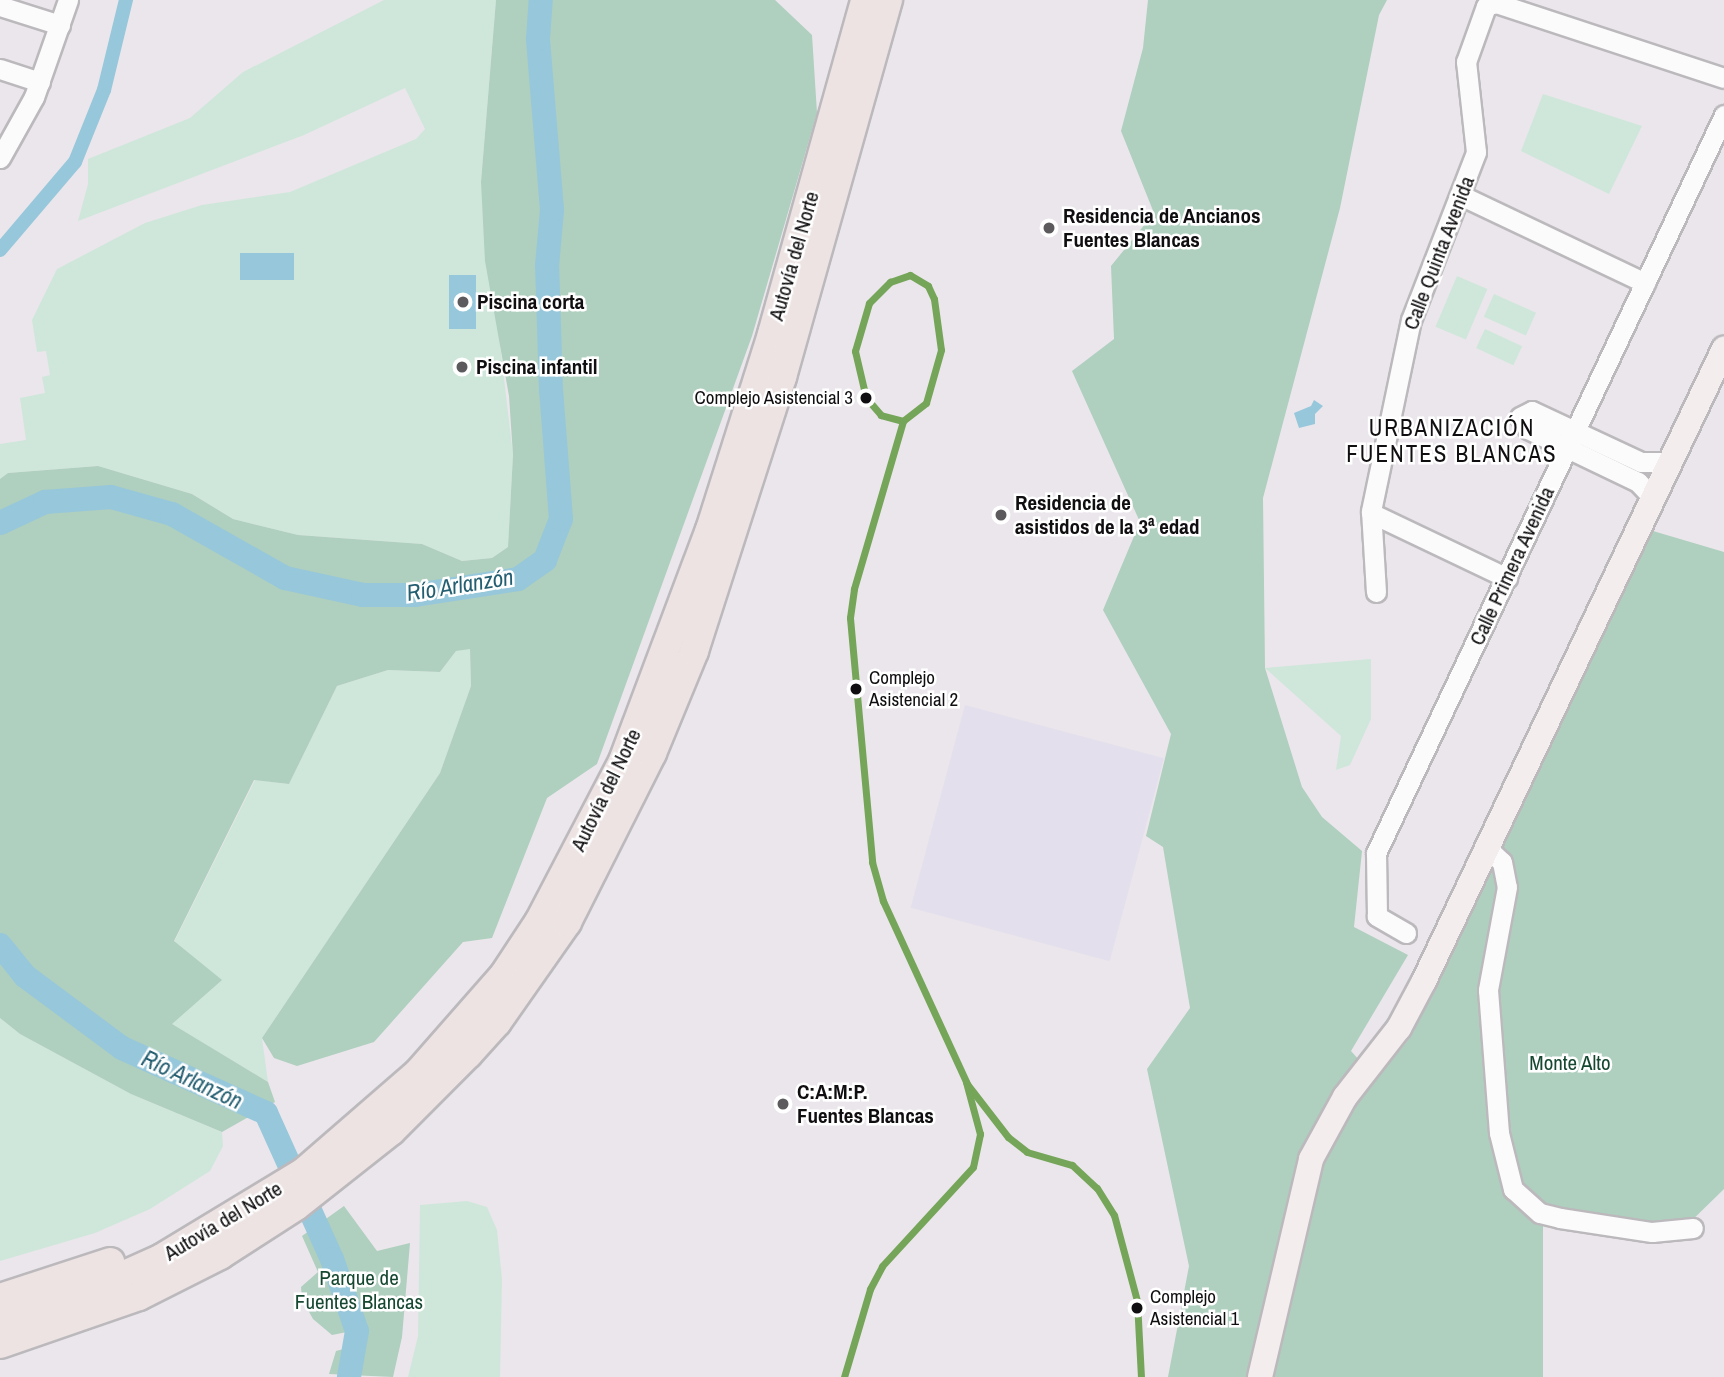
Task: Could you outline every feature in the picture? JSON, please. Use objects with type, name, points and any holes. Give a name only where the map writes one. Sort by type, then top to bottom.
[{"type":"highway","name":"Autovía del Norte","points":[[381,1124],[470,1015],[539,922],[618,772],[650,696],[745,426],[865,0]]},
{"type":"highway","name":"Autovía del Norte","points":[[381,1124],[456,1082],[468,1054],[497,1022],[567,922],[652,753],[688,664],[779,389],[888,0]]},
{"type":"highway","points":[[0,1297],[300,1215],[381,1124]]},
{"type":"highway","points":[[0,1362],[123,1317],[227,1234],[270,1180],[381,1124]]},
{"type":"highway","name":"Autovía del Norte","points":[[0,1319],[82,1294],[227,1234]]},
{"type":"highway","points":[[0,1345],[139,1296],[227,1234]]},
{"type":"main road","points":[[1260,1377],[1311,1159],[1345,1097],[1399,1028],[1488,849],[1724,349]]},
{"type":"street","points":[[0,158],[40,82],[68,0]]},
{"type":"street","name":"Calle Quinta Avenida","points":[[1376,592],[1371,513],[1409,330],[1476,152],[1466,62],[1486,6],[1492,2],[1724,78]]},
{"type":"street","points":[[0,6],[60,25]]},
{"type":"street","points":[[0,69],[40,82]]},
{"type":"street","name":"Calle Primera Avenida","points":[[1406,933],[1377,916],[1376,853],[1724,116]]},
{"type":"street","points":[[1460,195],[1646,283]]},
{"type":"street","points":[[1572,439],[1641,462],[1671,462]]},
{"type":"street","points":[[1572,439],[1638,482],[1654,498]]},
{"type":"street","points":[[1371,513],[1507,578]]},
{"type":"street","points":[[1488,849],[1502,862],[1507,887],[1488,990],[1499,1133],[1513,1189],[1540,1213],[1560,1218],[1652,1232],[1693,1228]]},
{"type":"shaded area","points":[[965,705],[1164,758],[1110,961],[911,908]]},
{"type":"green space","points":[[384,0],[496,0],[481,182],[513,455],[508,547],[492,558],[462,561],[422,544],[298,535],[233,519],[192,494],[98,466],[8,473],[0,479],[0,444],[26,440],[20,398],[45,393],[42,377],[50,375],[46,351],[37,352],[32,320],[57,269],[145,223],[202,205],[290,192],[416,139],[425,129],[405,88],[304,135],[78,221],[88,184],[88,159],[190,118],[243,72]]},
{"type":"green space","points":[[496,0],[775,0],[812,35],[817,113],[752,336],[597,764],[547,798],[492,938],[463,942],[374,1042],[297,1066],[274,1058],[262,1038],[440,773],[471,686],[470,649],[456,651],[440,672],[388,670],[337,686],[289,784],[254,780],[174,941],[222,980],[172,1024],[268,1082],[275,1102],[222,1132],[131,1094],[20,1034],[0,1018],[0,479],[8,473],[98,466],[192,494],[233,519],[298,535],[422,544],[462,561],[492,558],[508,547],[513,455],[509,396],[485,261],[481,182]]},
{"type":"green space","name":"Monte Alto","points":[[1148,0],[1387,0],[1379,15],[1340,208],[1263,498],[1265,668],[1302,787],[1322,817],[1362,851],[1354,927],[1408,955],[1351,1051],[1376,1079],[1409,1039],[1653,531],[1724,552],[1724,1189],[1683,1229],[1543,1217],[1543,1377],[1168,1377],[1189,1266],[1147,1069],[1190,1008],[1163,847],[1146,836],[1171,734],[1103,610],[1140,522],[1072,371],[1114,339],[1111,266],[1154,213],[1121,131],[1143,48]]},
{"type":"green space","points":[[1543,94],[1642,126],[1609,194],[1521,151]]},
{"type":"green space","points":[[1457,276],[1487,289],[1466,340],[1436,327]]},
{"type":"green space","points":[[1494,294],[1536,313],[1526,336],[1484,317]]},
{"type":"green space","points":[[1485,329],[1522,346],[1513,365],[1476,348]]},
{"type":"green space","points":[[470,648],[471,686],[440,773],[262,1038],[268,1082],[171,1024],[221,980],[174,942],[255,780],[289,784],[337,686],[388,670],[440,672],[456,651]]},
{"type":"green space","points":[[1371,659],[1371,719],[1350,765],[1336,770],[1341,736],[1265,668]]},
{"type":"green space","points":[[0,1018],[20,1034],[131,1094],[222,1132],[223,1146],[210,1171],[150,1209],[95,1233],[0,1261]]},
{"type":"green space","points":[[467,1201],[487,1207],[497,1230],[502,1279],[500,1377],[408,1377],[418,1336],[420,1205]]},
{"type":"green space","name":"Parque de Fuentes Blancas","points":[[344,1206],[377,1251],[410,1243],[402,1337],[393,1377],[329,1374],[336,1351],[351,1347],[347,1332],[332,1335],[313,1319],[302,1299],[301,1287],[318,1272],[302,1236]]},
{"type":"water","points":[[240,253],[294,253],[294,280],[240,280]]},
{"type":"water","name":"Piscina corta","points":[[449,275],[476,275],[476,329],[449,329]]},
{"type":"water","points":[[1314,400],[1323,406],[1315,414],[1315,424],[1299,428],[1294,413],[1311,406]]},
{"type":"waterway","points":[[0,250],[75,162],[104,90],[126,0]]},
{"type":"waterway","name":"Río Arlanzón","points":[[0,523],[45,502],[111,497],[172,514],[285,578],[363,595],[415,595],[518,579],[545,560],[561,519],[551,390],[547,266],[552,210],[538,39],[541,0]]},
{"type":"waterway","name":"Río Arlanzón","points":[[0,945],[25,976],[122,1048],[266,1113],[332,1259],[357,1331],[349,1377]]},
{"type":"transit line","points":[[910,275],[928,286],[934,299],[941,350],[926,403],[903,421],[881,415],[866,398],[855,351],[869,303],[890,282],[910,275]]},
{"type":"transit line","points":[[903,421],[854,589],[850,618],[872,862],[883,901],[967,1084],[1008,1137],[1027,1152],[1072,1165],[1097,1188],[1114,1215],[1137,1301],[1141,1377]]},
{"type":"transit line","points":[[844,1377],[870,1289],[882,1266],[973,1167],[980,1134],[966,1082]]},
{"type":"place","name":"Residencia de Ancianos Fuentes Blancas","points":[[1049,228]]},
{"type":"place","name":"Piscina corta","points":[[463,302]]},
{"type":"place","name":"Piscina infantil","points":[[462,367]]},
{"type":"place","name":"Complejo Asistencial 3","points":[[866,398]]},
{"type":"place","name":"Residencia de asistidos de la 3ª edad","points":[[1001,515]]},
{"type":"place","name":"Complejo Asistencial 2","points":[[856,689]]},
{"type":"place","name":"C:A:M:P. Fuentes Blancas","points":[[783,1104]]},
{"type":"place","name":"Complejo Asistencial 1","points":[[1137,1308]]},
{"type":"district","name":"URBANIZACIÓN FUENTES BLANCAS","points":[[1452,441]]}]
